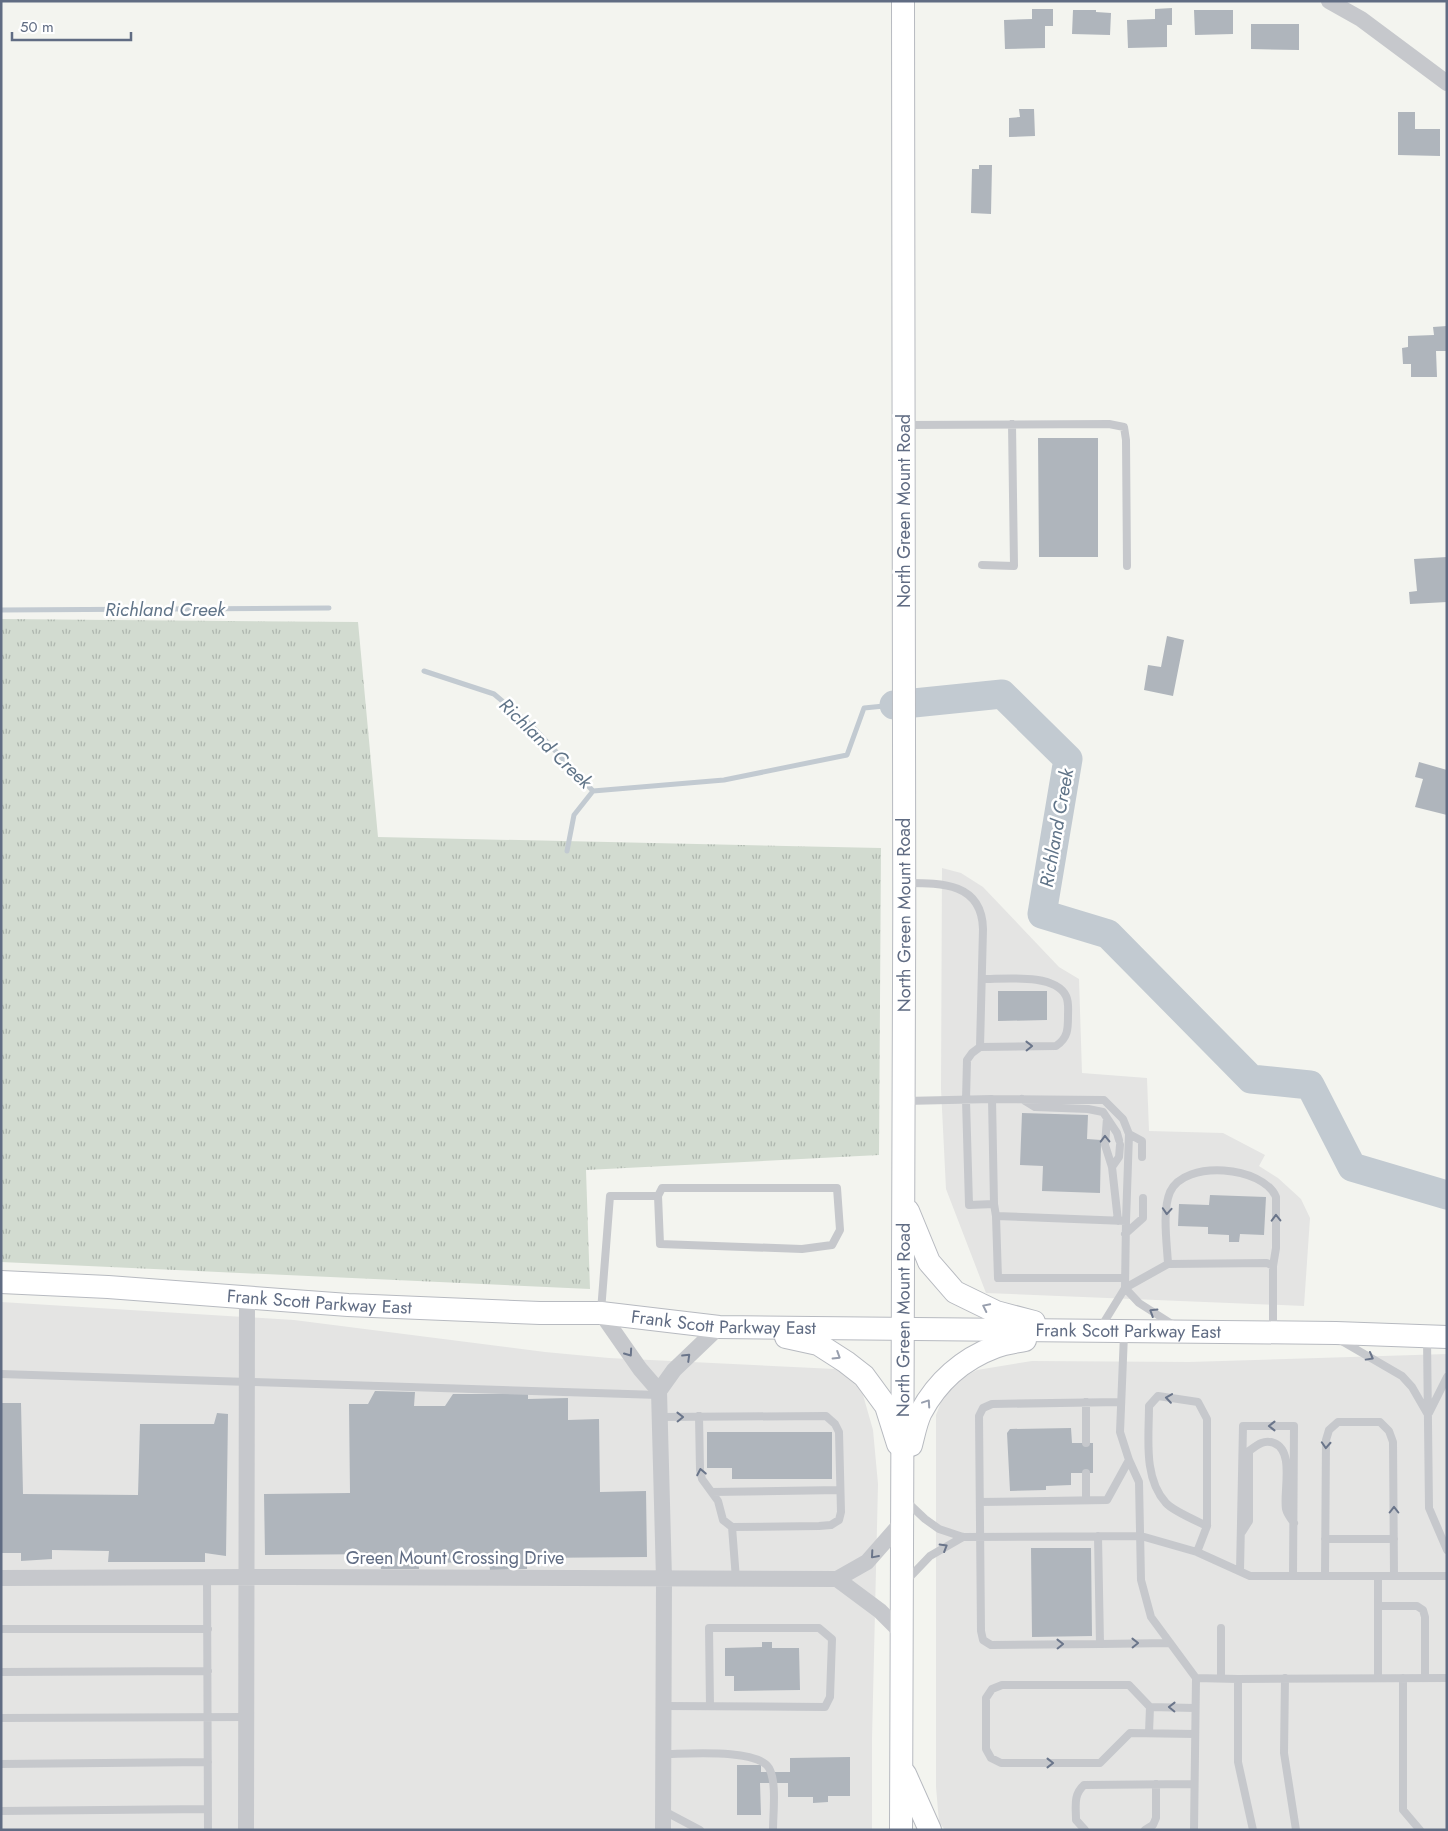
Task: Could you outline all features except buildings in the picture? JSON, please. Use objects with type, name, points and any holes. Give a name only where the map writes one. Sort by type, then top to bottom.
[{"type":"main road","name":"North Green Mount Road","points":[[901,1830],[905,883],[903,1]]},
{"type":"main road","points":[[904,1199],[929,1262],[955,1292],[996,1312],[1066,1331]]},
{"type":"main road","name":"Frank Scott Parkway East","points":[[1,1282],[348,1305],[540,1313],[601,1313],[730,1327],[1437,1336]]},
{"type":"main road","points":[[730,1327],[818,1344],[864,1376],[886,1406],[904,1465]]},
{"type":"main road","points":[[904,1465],[921,1412],[938,1387],[953,1371],[996,1346],[1066,1331]]},
{"type":"main road","points":[[902,1766],[930,1830]]},
{"type":"street","points":[[1329,1],[1361,19],[1447,83]]},
{"type":"street","points":[[246,1297],[246,1830]]},
{"type":"street","points":[[601,1313],[659,1393]]},
{"type":"street","points":[[663,1830],[664,1579],[659,1393],[674,1370],[730,1327]]},
{"type":"street","points":[[902,1633],[880,1611],[837,1579],[867,1562],[903,1521]]},
{"type":"street","name":"Green Mount Crossing Drive","points":[[1,1578],[837,1579]]},
{"type":"lane","points":[[982,565],[1014,566],[1012,424]]},
{"type":"lane","points":[[904,425],[1110,424],[1124,427],[1126,440],[1127,566]]},
{"type":"lane","points":[[905,883],[941,883],[967,894],[975,903],[980,913],[983,922],[980,1047]]},
{"type":"lane","points":[[982,979],[1044,981],[1055,984],[1066,996],[1068,1003],[1068,1032],[1056,1046],[980,1047],[967,1060],[966,1100],[969,1205],[994,1204]]},
{"type":"lane","points":[[904,1101],[992,1099],[1104,1100],[1123,1119],[1129,1134],[1122,1221]]},
{"type":"lane","points":[[992,1099],[994,1204],[998,1278],[1022,1273],[1094,1274],[1125,1278]]},
{"type":"lane","points":[[1020,1099],[1035,1107],[1088,1109],[1103,1112],[1117,1133],[1120,1143],[1119,1157],[1112,1167]]},
{"type":"lane","points":[[1107,1118],[1105,1146],[1112,1167],[1126,1234],[1126,1288],[1139,1302],[1185,1333]]},
{"type":"lane","points":[[1129,1134],[1142,1141],[1142,1157]]},
{"type":"lane","points":[[1168,1264],[1166,1207],[1170,1192],[1176,1183],[1198,1172],[1219,1171],[1242,1173],[1267,1184],[1273,1190],[1276,1197],[1277,1219],[1273,1266],[1273,1333]]},
{"type":"lane","points":[[662,1188],[837,1188],[840,1230],[832,1245],[802,1249],[660,1244],[658,1196],[662,1188]]},
{"type":"lane","points":[[601,1313],[610,1196],[658,1196]]},
{"type":"lane","points":[[1126,1234],[1143,1218],[1143,1198]]},
{"type":"lane","points":[[996,1216],[1023,1217],[1046,1222],[1070,1223],[1122,1221]]},
{"type":"lane","points":[[1023,1217],[1023,1226]]},
{"type":"lane","points":[[1097,1332],[1126,1288],[1168,1264],[1267,1263],[1273,1266]]},
{"type":"lane","points":[[1124,1332],[1120,1432],[1129,1460],[1139,1482],[1141,1580],[1151,1617],[1196,1678],[1194,1830]]},
{"type":"lane","points":[[1328,1334],[1402,1376],[1412,1387],[1428,1415]]},
{"type":"lane","points":[[1437,1336],[1428,1415],[1429,1508],[1447,1550]]},
{"type":"lane","points":[[1,1374],[659,1393]]},
{"type":"lane","points":[[1428,1415],[1447,1378]]},
{"type":"lane","points":[[1197,1552],[1207,1526],[1207,1419],[1198,1402],[1158,1396],[1149,1406],[1148,1458],[1155,1486],[1166,1504],[1207,1526]]},
{"type":"lane","points":[[1086,1402],[1086,1443]]},
{"type":"lane","points":[[1120,1402],[992,1404],[983,1408],[979,1416],[981,1632],[983,1640],[991,1645],[1170,1643]]},
{"type":"lane","points":[[660,1417],[699,1416],[826,1416],[835,1424],[839,1432],[841,1512],[839,1520],[831,1525],[819,1526],[732,1527],[723,1520],[718,1501],[702,1479],[700,1470],[699,1416]]},
{"type":"lane","points":[[1325,1576],[1326,1440],[1329,1430],[1338,1422],[1380,1422],[1389,1431],[1393,1442],[1394,1576]]},
{"type":"lane","points":[[1240,1572],[1242,1426],[1294,1426],[1293,1576]]},
{"type":"lane","points":[[1242,1532],[1248,1521],[1249,1451],[1257,1444],[1264,1442],[1278,1445],[1287,1460],[1286,1511],[1294,1523]]},
{"type":"lane","points":[[980,1502],[1107,1500],[1129,1460]]},
{"type":"lane","points":[[1086,1473],[1086,1500]]},
{"type":"lane","points":[[712,1492],[840,1490]]},
{"type":"lane","points":[[903,1498],[925,1519],[939,1529],[963,1536],[1141,1536],[1197,1552],[1250,1576],[1447,1576]]},
{"type":"lane","points":[[732,1527],[736,1579]]},
{"type":"lane","points":[[902,1586],[930,1556],[963,1536]]},
{"type":"lane","points":[[1098,1536],[1100,1644]]},
{"type":"lane","points":[[1325,1539],[1394,1540]]},
{"type":"lane","points":[[1378,1576],[1378,1678]]},
{"type":"lane","points":[[208,1577],[208,1830]]},
{"type":"lane","points":[[1378,1606],[1417,1606],[1423,1610],[1425,1617],[1425,1678]]},
{"type":"lane","points":[[664,1706],[826,1707],[830,1696],[832,1639],[820,1628],[709,1628],[710,1706]]},
{"type":"lane","points":[[1220,1678],[1221,1628]]},
{"type":"lane","points":[[1,1629],[208,1629]]},
{"type":"lane","points":[[1,1672],[208,1671]]},
{"type":"lane","points":[[1196,1678],[1447,1678]]},
{"type":"lane","points":[[1238,1678],[1238,1762],[1253,1830]]},
{"type":"lane","points":[[1285,1678],[1284,1753],[1296,1830]]},
{"type":"lane","points":[[1403,1678],[1403,1810],[1420,1830]]},
{"type":"lane","points":[[1195,1708],[1150,1707],[1129,1685],[1002,1685],[992,1689],[986,1698],[986,1749],[991,1758],[1001,1763],[1100,1763],[1130,1733],[1195,1734]]},
{"type":"lane","points":[[1149,1733],[1150,1707]]},
{"type":"lane","points":[[1,1718],[246,1717]]},
{"type":"lane","points":[[663,1754],[743,1754],[761,1760],[769,1768],[773,1782],[773,1830]]},
{"type":"lane","points":[[1,1764],[208,1762]]},
{"type":"lane","points":[[1145,1830],[1153,1825],[1156,1818],[1156,1784]]},
{"type":"lane","points":[[1085,1830],[1076,1820],[1076,1797],[1078,1790],[1084,1785],[1194,1784]]},
{"type":"lane","points":[[1,1811],[208,1809]]},
{"type":"lane","points":[[663,1811],[700,1830]]},
{"type":"shaded area","points":[[942,868],[961,873],[983,887],[1059,967],[1079,979],[1082,1073],[1147,1078],[1149,1131],[1223,1133],[1265,1155],[1259,1166],[1278,1178],[1301,1199],[1310,1218],[1304,1306],[986,1293],[946,1189],[941,1089]]},
{"type":"shaded area","points":[[1,1302],[294,1320],[545,1352],[609,1358],[835,1369],[850,1376],[863,1395],[873,1430],[878,1484],[872,1739],[872,1830],[1,1830]]},
{"type":"shaded area","points":[[1447,1354],[1447,1830],[945,1830],[939,1822],[936,1787],[936,1415],[945,1392],[956,1381],[977,1370],[1032,1361],[1189,1362]]},
{"type":"green space","points":[[1,619],[358,622],[378,837],[881,848],[879,1155],[586,1170],[590,1289],[1,1262]]},
{"type":"waterway","name":"Richland Creek","points":[[1,610],[329,608]]},
{"type":"waterway","name":"Richland Creek","points":[[424,671],[494,694],[532,726],[593,791]]},
{"type":"waterway","name":"Richland Creek","points":[[894,705],[1002,694],[1068,759],[1042,914],[1108,934],[1251,1079],[1310,1085],[1352,1167],[1447,1195]]},
{"type":"waterway","name":"Richland Creek","points":[[593,791],[724,780],[847,755],[864,708],[894,705]]},
{"type":"waterway","points":[[567,851],[574,815],[593,791]]}]
